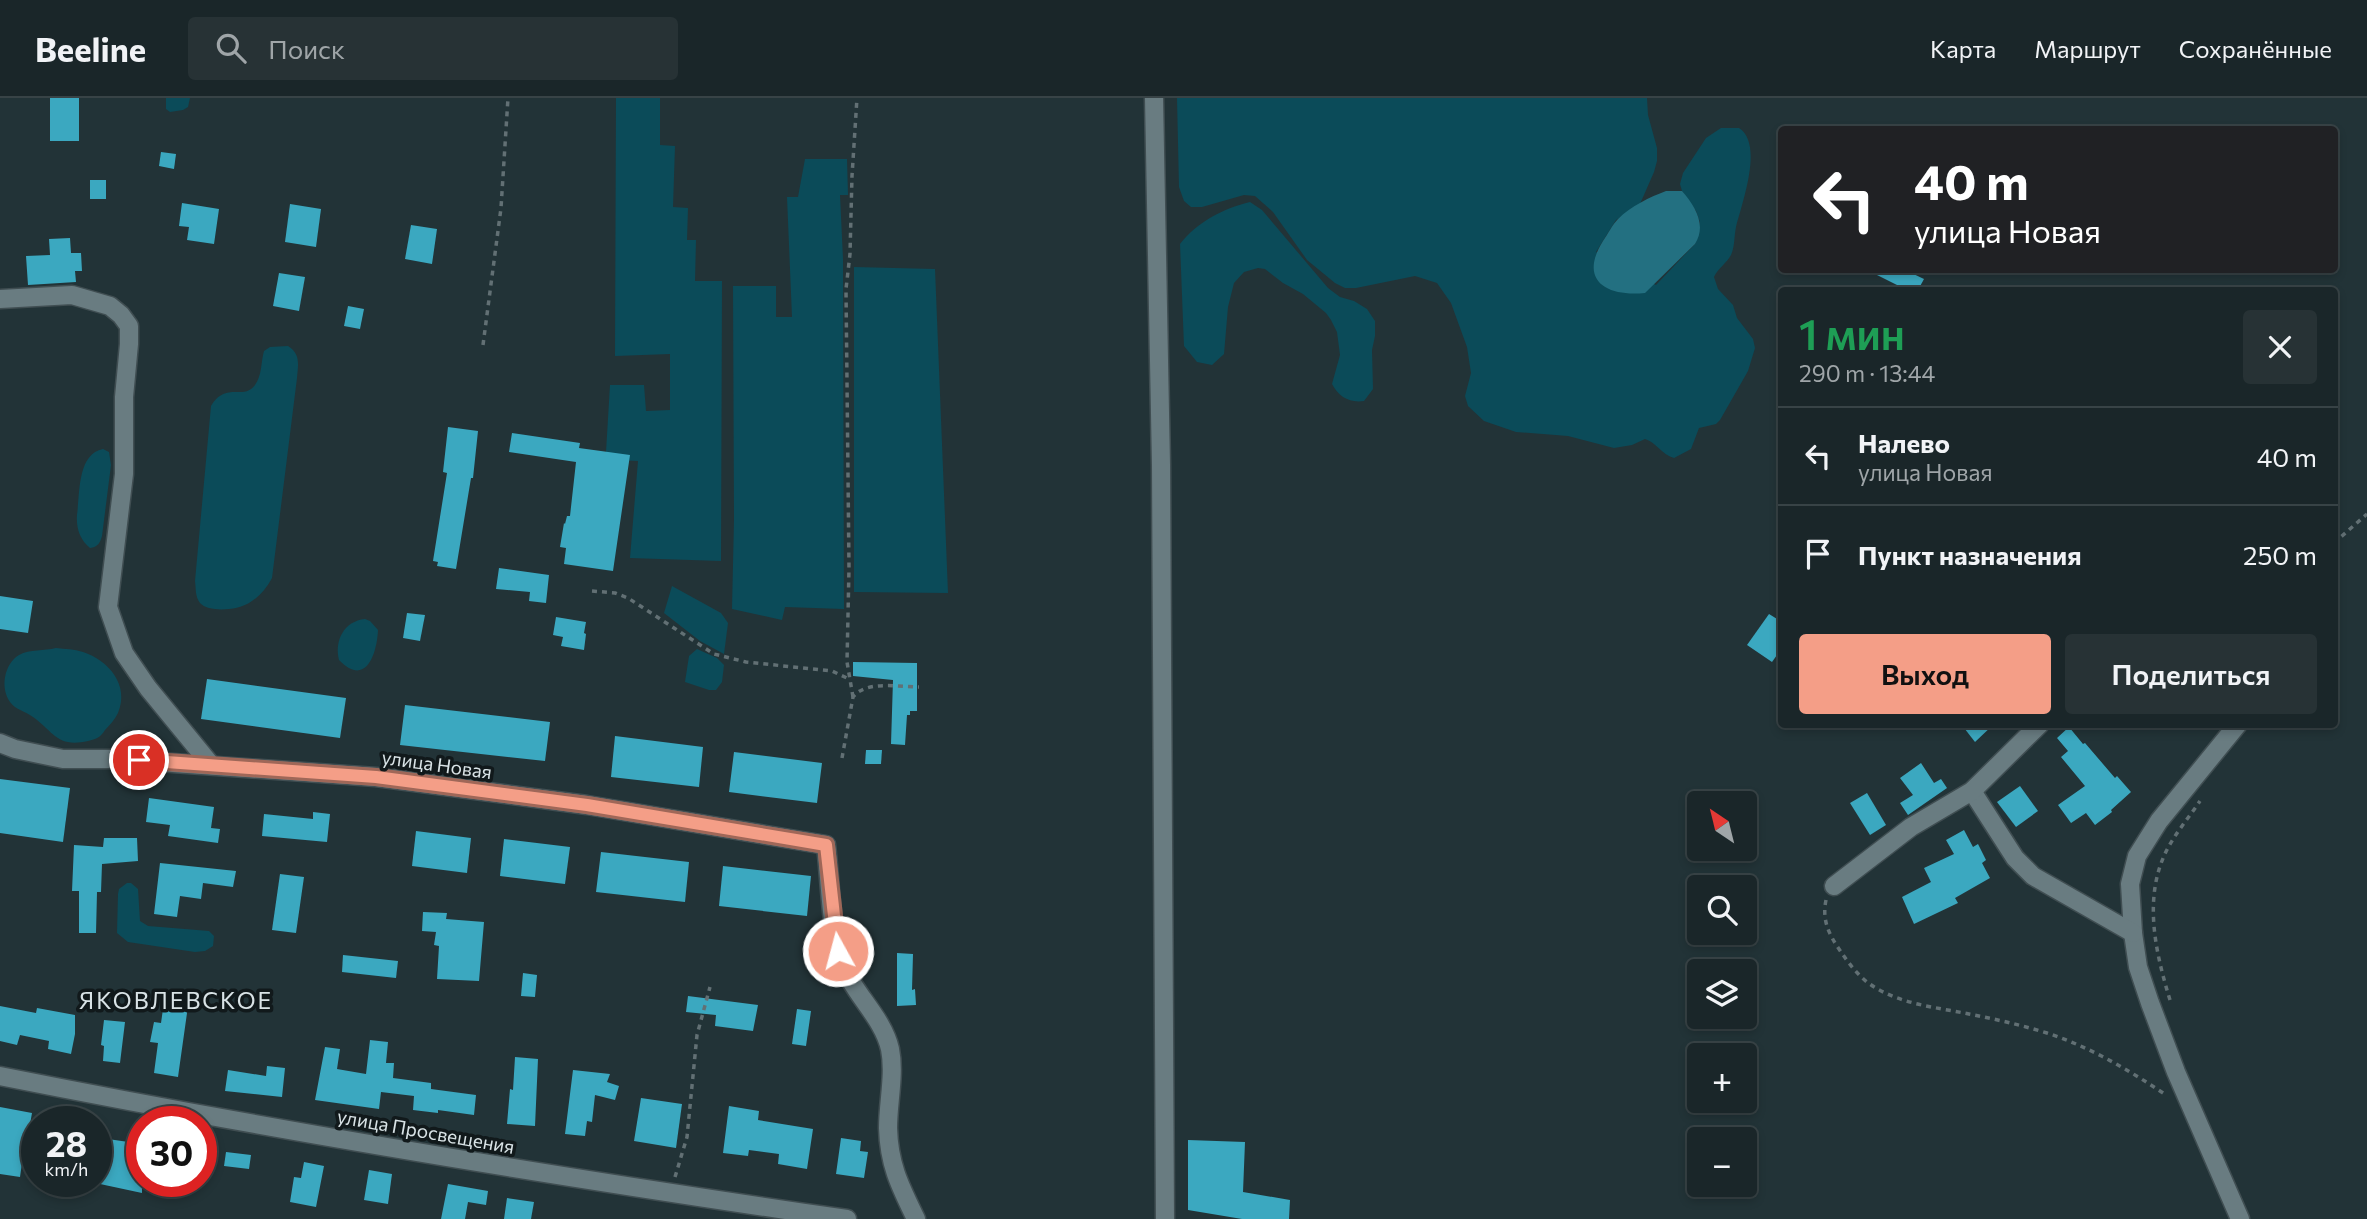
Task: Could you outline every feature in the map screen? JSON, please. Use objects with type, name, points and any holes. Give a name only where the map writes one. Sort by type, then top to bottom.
[{"type":"street","points":[[1154,98],[1161,478],[1165,1219]]},
{"type":"street","points":[[0,299],[72,295],[110,306],[129,326],[130,344],[124,397],[124,474],[108,607],[124,653],[148,688],[211,765]]},
{"type":"street","points":[[1834,886],[1911,827],[1972,791],[2036,728]]},
{"type":"street","points":[[2235,728],[2159,821],[2137,856],[2130,884],[2138,967],[2176,1072],[2240,1219]]},
{"type":"street","name":"улица Новая","points":[[0,743],[15,749],[63,759],[115,759],[376,777],[587,805],[826,845],[837,944],[842,964],[884,1031],[889,1045],[891,1058],[888,1127],[891,1160],[916,1219]]},
{"type":"street","points":[[1972,791],[2009,850],[2033,876],[2133,933]]},
{"type":"street","name":"улица Просвещения","points":[[0,1076],[194,1115],[668,1193],[847,1219]]},
{"type":"path","points":[[483,345],[500,208],[508,98]]},
{"type":"path","points":[[842,758],[853,696],[847,662],[849,532],[846,289],[857,98]]},
{"type":"path","points":[[2338,539],[2367,514]]},
{"type":"path","points":[[592,591],[615,593],[628,598],[714,654],[746,662],[832,671],[850,680]]},
{"type":"path","points":[[853,696],[858,690],[868,686],[919,687]]},
{"type":"path","points":[[2171,1002],[2155,940],[2155,889],[2168,849],[2205,795]]},
{"type":"path","points":[[1834,886],[1826,900],[1824,917],[1832,938],[1848,962],[1867,982],[1894,997],[2004,1021],[2090,1049],[2173,1100]]},
{"type":"path","points":[[668,1193],[684,1153],[697,1035],[710,987]]},
{"type":"shaded area","points":[[166,98],[190,98],[188,107],[170,112],[166,109]]},
{"type":"shaded area","points":[[616,98],[660,98],[660,145],[675,146],[673,207],[688,208],[687,240],[696,240],[695,281],[722,281],[721,561],[630,558],[638,461],[617,460],[606,452],[610,385],[644,385],[646,411],[670,410],[670,354],[615,356]]},
{"type":"shaded area","points":[[1177,98],[1647,98],[1648,115],[1657,148],[1654,172],[1640,204],[1616,220],[1596,252],[1656,285],[1695,244],[1700,222],[1682,191],[1680,184],[1683,173],[1706,138],[1721,128],[1739,128],[1750,147],[1749,174],[1732,252],[1714,277],[1718,289],[1733,305],[1737,318],[1753,339],[1755,348],[1748,371],[1720,420],[1716,424],[1699,428],[1691,449],[1674,458],[1645,439],[1632,445],[1614,448],[1568,436],[1516,432],[1484,421],[1468,406],[1465,396],[1471,373],[1467,347],[1451,303],[1437,283],[1415,276],[1345,288],[1307,260],[1273,212],[1255,196],[1244,195],[1202,207],[1191,207],[1184,201],[1179,187]]},
{"type":"shaded area","points":[[805,159],[847,159],[848,195],[840,195],[843,259],[844,609],[785,607],[782,620],[732,609],[733,286],[776,286],[776,317],[792,317],[787,197],[798,197]]},
{"type":"shaded area","points":[[1666,191],[1682,191],[1695,209],[1700,230],[1695,244],[1645,293],[1631,294],[1608,289],[1595,276],[1594,267],[1603,241],[1623,214]]},
{"type":"shaded area","points":[[1250,202],[1262,210],[1328,288],[1340,297],[1367,309],[1375,321],[1372,350],[1373,389],[1364,401],[1345,398],[1332,384],[1340,355],[1337,332],[1326,313],[1265,269],[1244,272],[1234,283],[1228,307],[1224,354],[1212,365],[1197,362],[1184,346],[1180,244],[1194,229],[1212,217]]},
{"type":"shaded area","points":[[854,267],[935,269],[948,593],[854,592]]},
{"type":"shaded area","points":[[288,346],[297,356],[298,369],[272,578],[253,601],[231,609],[210,608],[198,601],[195,581],[211,406],[223,394],[251,389],[259,377],[264,351],[270,347]]},
{"type":"shaded area","points":[[103,449],[109,452],[111,465],[102,536],[95,547],[90,548],[81,537],[77,525],[81,476],[88,458]]},
{"type":"shaded area","points":[[672,586],[721,613],[728,623],[724,654],[700,641],[664,613]]},
{"type":"shaded area","points":[[365,619],[378,630],[372,657],[363,669],[348,668],[339,660],[339,639],[351,624]]},
{"type":"shaded area","points":[[56,648],[83,652],[101,661],[119,684],[121,703],[118,713],[96,739],[78,743],[63,740],[15,707],[7,696],[5,677],[14,659],[28,652]]},
{"type":"shaded area","points":[[697,649],[717,658],[724,665],[722,682],[716,690],[685,682],[689,656]]},
{"type":"shaded area","points":[[127,883],[138,889],[140,921],[148,926],[209,931],[214,936],[213,946],[205,951],[195,952],[128,942],[117,933],[119,889]]},
{"type":"building","points":[[50,98],[79,98],[79,141],[50,141]]},
{"type":"building","points":[[161,152],[176,154],[174,169],[159,166]]},
{"type":"building","points":[[90,180],[106,180],[106,199],[90,199]]},
{"type":"building","points":[[182,203],[219,209],[214,244],[187,240],[189,227],[179,226]]},
{"type":"building","points":[[290,204],[321,209],[316,247],[285,242]]},
{"type":"building","points":[[411,225],[437,229],[432,264],[405,259]]},
{"type":"building","points":[[70,238],[71,253],[81,253],[82,271],[75,271],[76,282],[28,285],[26,256],[50,255],[49,239]]},
{"type":"building","points":[[279,273],[305,277],[299,311],[273,306]]},
{"type":"building","points":[[1873,273],[1911,273],[1924,279],[1920,287],[1901,287]]},
{"type":"building","points":[[348,306],[364,309],[360,329],[344,326]]},
{"type":"building","points":[[448,427],[478,431],[473,478],[456,569],[437,566],[438,562],[433,561],[447,473],[443,472]]},
{"type":"building","points":[[512,433],[580,443],[579,448],[630,455],[613,571],[564,564],[566,548],[560,547],[564,523],[567,516],[570,516],[576,462],[509,452]]},
{"type":"building","points":[[499,568],[549,575],[546,603],[529,601],[530,592],[496,589]]},
{"type":"building","points":[[0,596],[33,601],[28,633],[0,629]]},
{"type":"building","points":[[407,613],[425,615],[420,641],[403,638]]},
{"type":"building","points":[[1769,614],[1778,620],[1778,654],[1772,662],[1747,645]]},
{"type":"building","points":[[556,617],[586,622],[584,650],[561,646],[563,637],[553,635]]},
{"type":"building","points":[[853,662],[917,663],[917,711],[910,711],[910,715],[907,715],[905,745],[891,744],[893,680],[853,676]]},
{"type":"building","points":[[207,679],[346,698],[340,738],[201,719]]},
{"type":"building","points":[[405,705],[550,722],[545,761],[400,745]]},
{"type":"building","points":[[1964,728],[1990,728],[1975,742]]},
{"type":"building","points":[[2070,728],[2131,792],[2095,825],[2086,813],[2071,823],[2058,805],[2085,786],[2061,757],[2068,751],[2057,738]]},
{"type":"building","points":[[615,736],[703,747],[699,787],[611,777]]},
{"type":"building","points":[[866,750],[882,750],[881,764],[865,764]]},
{"type":"building","points":[[734,752],[822,763],[817,803],[729,792]]},
{"type":"building","points":[[1921,763],[1934,783],[1941,779],[1947,788],[1908,815],[1900,803],[1913,795],[1900,778]]},
{"type":"building","points":[[0,779],[70,788],[63,842],[0,833]]},
{"type":"building","points":[[2020,786],[2038,811],[2016,827],[1997,802]]},
{"type":"building","points":[[1867,793],[1886,825],[1870,835],[1850,803]]},
{"type":"building","points":[[149,798],[214,807],[211,828],[220,829],[218,843],[168,836],[170,825],[146,822]]},
{"type":"building","points":[[313,812],[330,814],[327,842],[262,836],[264,814],[313,819]]},
{"type":"building","points":[[1964,830],[1973,847],[1978,844],[1986,860],[1982,863],[1990,878],[1955,898],[1958,903],[1914,924],[1902,897],[1931,882],[1924,868],[1954,854],[1946,840]]},
{"type":"building","points":[[416,831],[471,838],[467,873],[412,866]]},
{"type":"building","points":[[104,838],[137,838],[138,861],[102,864],[101,892],[97,892],[96,933],[79,933],[79,891],[72,891],[74,845],[103,847]]},
{"type":"building","points":[[504,839],[570,847],[565,884],[500,876]]},
{"type":"building","points":[[601,852],[689,862],[685,902],[596,892]]},
{"type":"building","points":[[160,863],[236,871],[233,887],[203,883],[201,899],[180,896],[177,917],[154,914]]},
{"type":"building","points":[[723,866],[811,876],[807,916],[719,906]]},
{"type":"building","points":[[280,874],[304,877],[296,933],[272,930]]},
{"type":"building","points":[[423,912],[447,913],[446,919],[484,922],[479,981],[437,979],[439,946],[434,945],[436,932],[422,931]]},
{"type":"building","points":[[897,953],[913,954],[912,990],[915,989],[916,1005],[897,1006]]},
{"type":"building","points":[[343,955],[398,961],[396,978],[342,972]]},
{"type":"building","points":[[523,973],[537,975],[535,997],[521,996]]},
{"type":"building","points":[[688,996],[758,1005],[753,1031],[715,1026],[716,1015],[686,1012]]},
{"type":"building","points":[[164,1002],[188,1006],[178,1077],[154,1073],[158,1043],[150,1042],[154,1022],[161,1023]]},
{"type":"building","points":[[0,1006],[36,1013],[37,1008],[75,1015],[71,1054],[48,1049],[49,1041],[20,1035],[17,1045],[0,1041]]},
{"type":"building","points":[[797,1009],[811,1011],[806,1046],[792,1044]]},
{"type":"building","points":[[104,1020],[125,1022],[120,1063],[103,1061],[104,1046],[101,1045]]},
{"type":"building","points":[[370,1040],[388,1042],[386,1063],[394,1063],[393,1078],[431,1083],[431,1089],[476,1095],[474,1115],[413,1110],[414,1096],[381,1092],[379,1109],[315,1100],[325,1047],[340,1049],[337,1069],[366,1074]]},
{"type":"building","points":[[515,1057],[538,1059],[535,1126],[507,1124]]},
{"type":"building","points":[[267,1066],[285,1068],[282,1097],[225,1091],[228,1070],[266,1076]]},
{"type":"building","points":[[573,1070],[610,1074],[607,1082],[619,1086],[615,1100],[595,1095],[592,1122],[587,1121],[585,1136],[565,1134]]},
{"type":"building","points":[[641,1098],[682,1104],[676,1148],[634,1141]]},
{"type":"building","points":[[729,1106],[759,1111],[758,1120],[813,1129],[807,1169],[778,1164],[779,1154],[749,1150],[748,1156],[723,1153]]},
{"type":"building","points":[[0,1107],[21,1111],[21,1170],[20,1177],[0,1174]]},
{"type":"building","points":[[841,1138],[861,1141],[860,1151],[868,1152],[864,1178],[836,1174]]},
{"type":"building","points":[[112,1140],[126,1142],[126,1190],[112,1187]]},
{"type":"building","points":[[1188,1140],[1245,1142],[1243,1192],[1290,1200],[1289,1219],[1242,1219],[1188,1210]]},
{"type":"building","points":[[226,1152],[251,1155],[249,1169],[224,1166]]},
{"type":"building","points":[[304,1162],[324,1166],[316,1207],[290,1202],[294,1177],[301,1178]]},
{"type":"building","points":[[369,1170],[392,1174],[388,1204],[364,1200]]},
{"type":"building","points":[[448,1184],[488,1191],[486,1205],[468,1202],[465,1219],[441,1219]]},
{"type":"building","points":[[507,1198],[534,1202],[531,1219],[504,1219]]},
{"type":"district","name":"ЯКОВЛЕВСКОЕ","points":[[176,1000]]},
{"type":"route","points":[[139,760],[376,777],[587,805],[826,845],[838,951]]}]
